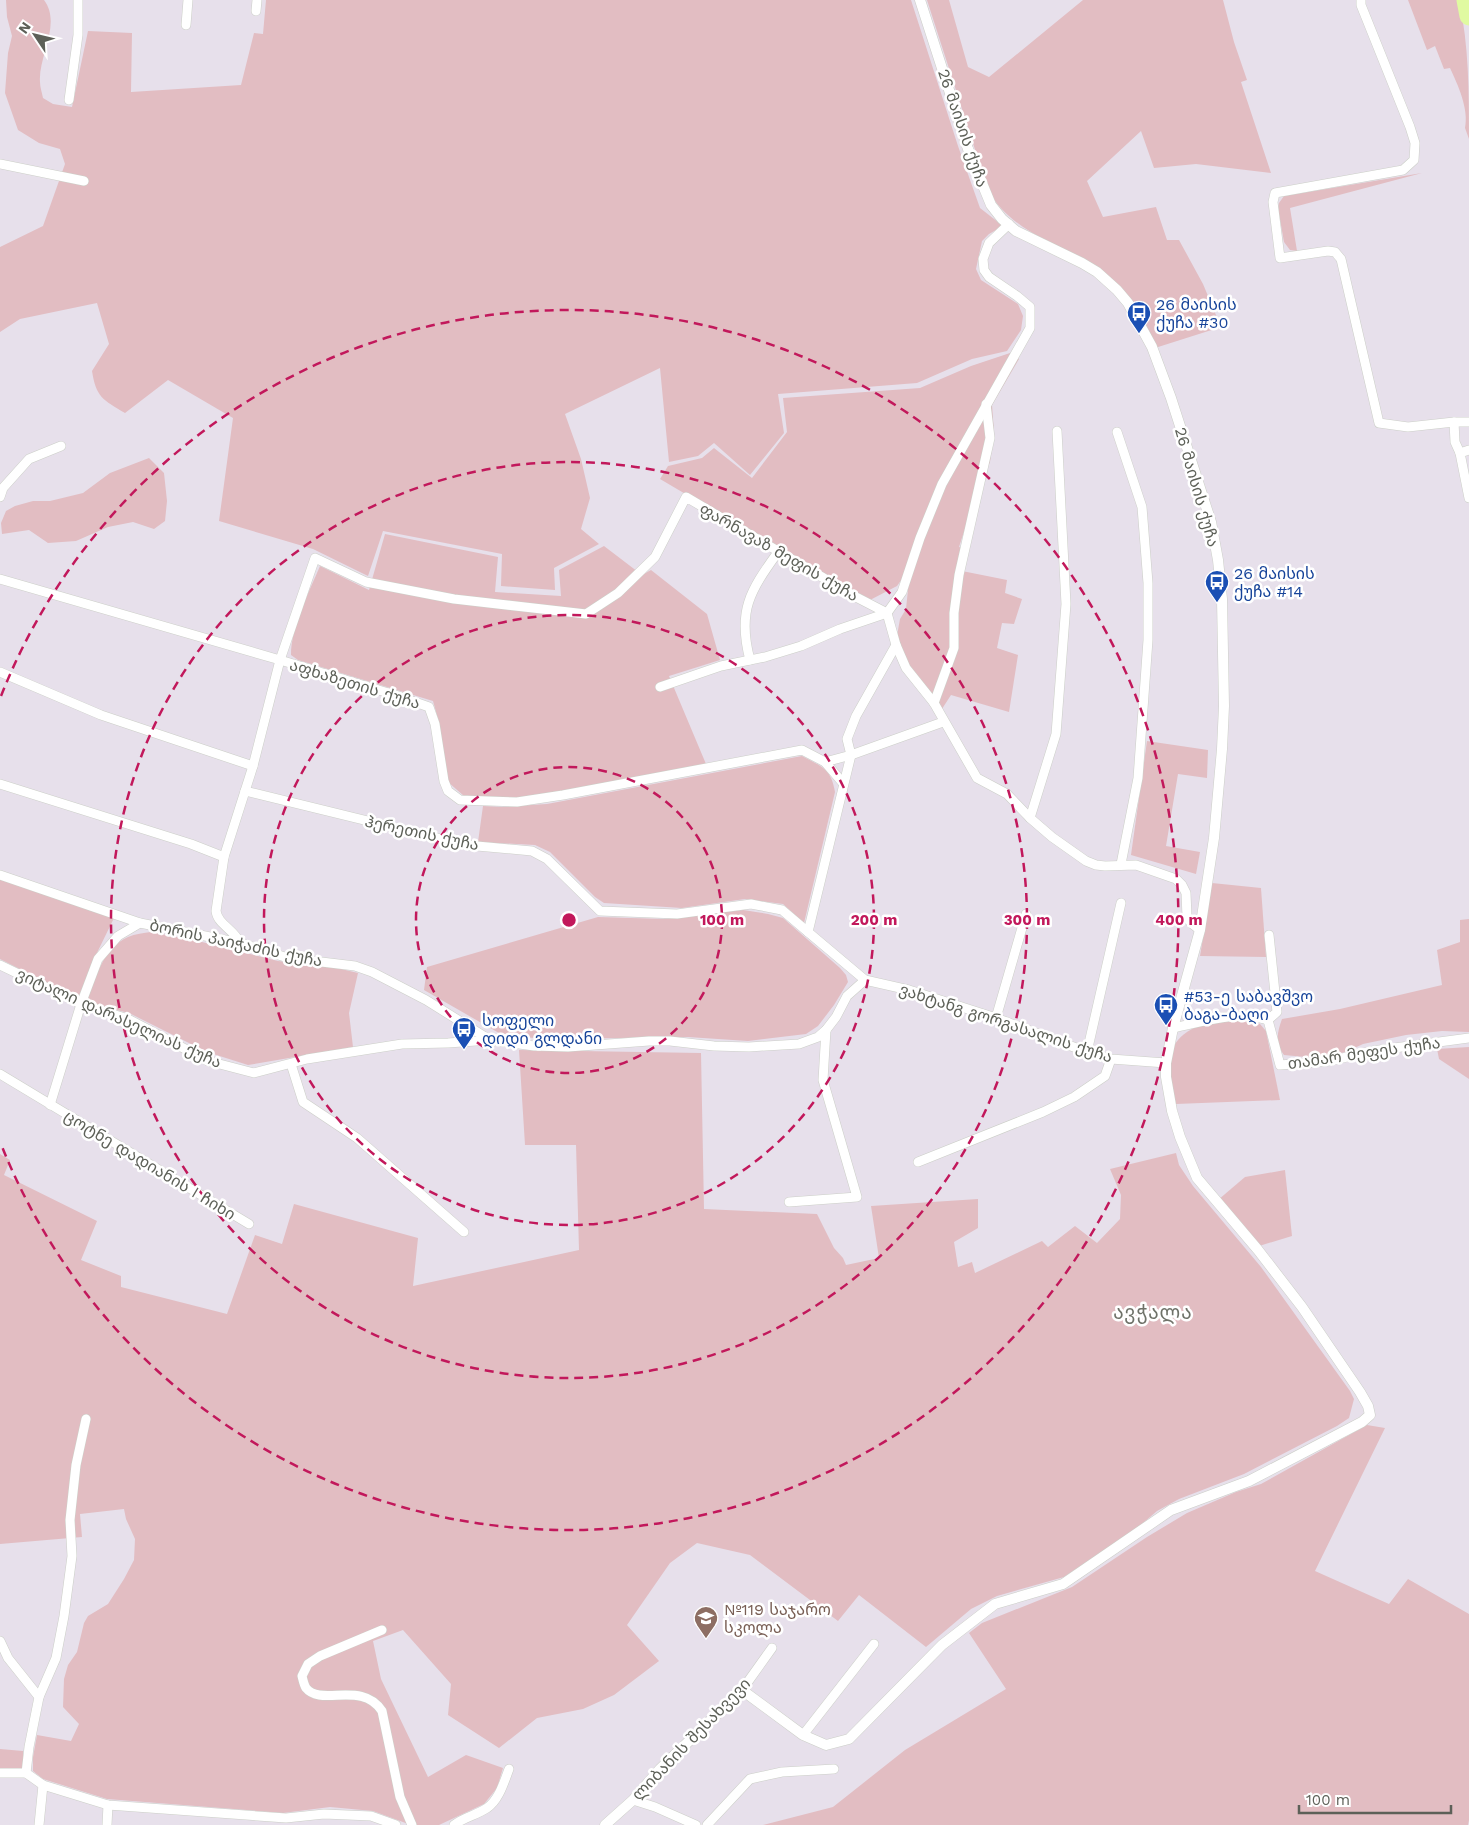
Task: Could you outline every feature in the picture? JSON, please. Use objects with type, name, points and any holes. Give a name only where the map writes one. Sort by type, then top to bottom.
[{"type":"street","points":[[69,100],[78,35],[78,0]]},
{"type":"street","points":[[186,25],[188,0]]},
{"type":"street","points":[[256,11],[258,0]]},
{"type":"street","name":"26 მაისის ქუჩა","points":[[803,1734],[826,1745],[848,1739],[942,1645],[995,1604],[1062,1584],[1171,1510],[1249,1481],[1362,1422],[1370,1415],[1368,1406],[1360,1392],[1302,1307],[1258,1250],[1197,1178],[1180,1137],[1172,1111],[1166,1077],[1166,1063],[1173,1028],[1200,930],[1214,838],[1222,749],[1224,706],[1222,599],[1211,522],[1161,370],[1148,338],[1128,304],[1117,290],[1090,268],[1025,236],[1002,219],[991,205],[976,173],[920,0]]},
{"type":"street","points":[[1361,0],[1361,5],[1410,127],[1415,143],[1414,160],[1402,170],[1275,193],[1273,202],[1280,258],[1328,250],[1335,252],[1341,259],[1380,422],[1408,427],[1469,422]]},
{"type":"street","points":[[0,164],[84,181]]},
{"type":"street","points":[[660,687],[721,666],[801,646],[840,629],[887,613],[902,592],[920,538],[942,484],[1030,328],[1030,307],[989,277],[984,270],[984,259],[989,243],[1008,224]]},
{"type":"street","points":[[934,703],[954,648],[954,612],[958,574],[990,438],[986,404]]},
{"type":"street","points":[[1454,422],[1456,442],[1469,498]]},
{"type":"street","points":[[1030,818],[1056,734],[1066,604],[1057,432]]},
{"type":"street","points":[[1117,432],[1142,507],[1148,583],[1148,640],[1138,778],[1120,864]]},
{"type":"street","points":[[1,491],[29,460],[61,446]]},
{"type":"street","points":[[1460,453],[1469,450]]},
{"type":"street","name":"ფარნავაზ მეფის ქუჩა","points":[[280,660],[315,558],[366,582],[454,599],[586,614],[618,593],[655,557],[686,497],[778,552],[887,613]]},
{"type":"street","points":[[750,660],[744,628],[746,614],[756,583],[778,552]]},
{"type":"street","name":"აფხაზეთის ქუჩა","points":[[0,579],[280,660],[429,707],[435,724],[444,781],[448,791],[460,800],[517,802],[573,794],[802,750],[825,762],[843,783]]},
{"type":"street","points":[[887,613],[896,645],[906,668],[934,703],[977,778],[1007,794],[1052,837],[1086,861],[1096,866],[1136,865],[1176,879],[1186,893],[1187,917],[1200,930]]},
{"type":"street","points":[[808,932],[851,755],[847,740],[856,716],[896,645]]},
{"type":"street","points":[[240,943],[236,934],[216,917],[216,911],[224,857],[253,766],[280,660]]},
{"type":"street","points":[[0,672],[101,716],[253,766]]},
{"type":"street","points":[[825,762],[851,755],[944,722]]},
{"type":"street","points":[[0,784],[173,838],[224,857]]},
{"type":"street","name":"ჰერეთის ქუჩა","points":[[245,791],[466,845],[532,851],[547,859],[600,911],[677,914],[751,904],[782,910],[808,932]]},
{"type":"street","name":"ბორის პაიჭაძის ქუჩა","points":[[0,875],[140,923],[240,943],[288,958],[355,966],[372,972],[434,1005],[490,1040]]},
{"type":"street","points":[[1087,1052],[1121,903]]},
{"type":"street","points":[[996,1018],[1026,914]]},
{"type":"street","points":[[50,1105],[81,1004],[98,959],[118,936],[140,923]]},
{"type":"street","name":"ვახტანგ გორგასალის ქუჩა","points":[[808,932],[865,980],[909,990],[996,1018],[1087,1052],[1111,1058],[1166,1063]]},
{"type":"street","points":[[1173,1028],[1236,1016],[1257,1017],[1268,1020],[1277,1012],[1269,935]]},
{"type":"street","name":"ვიტალი დარასელიას ქუჩა","points":[[0,965],[81,1004],[128,1019],[208,1061],[254,1073],[307,1060],[402,1044],[490,1040],[534,1046],[568,1047],[670,1041],[714,1046],[748,1047],[808,1042],[826,1030],[836,1017],[847,996],[865,980]]},
{"type":"street","name":"თამარ მეფეს ქუჩა","points":[[1268,1020],[1280,1065],[1330,1061],[1372,1051],[1469,1038]]},
{"type":"street","points":[[789,1202],[857,1197],[823,1080],[826,1030]]},
{"type":"street","points":[[918,1162],[1043,1112],[1074,1097],[1105,1076],[1111,1058]]},
{"type":"street","points":[[291,1064],[303,1102],[357,1138],[464,1232]]},
{"type":"street","name":"ცოტნე დადიანის I ჩიხი","points":[[0,1074],[250,1224]]},
{"type":"street","points":[[26,1773],[39,1697],[56,1658],[64,1616],[72,1556],[70,1520],[76,1465],[86,1419]]},
{"type":"street","points":[[382,1630],[320,1656],[308,1664],[302,1676],[305,1687],[314,1694],[358,1695],[377,1702],[382,1711],[400,1797],[412,1825]]},
{"type":"street","points":[[0,1641],[8,1658],[39,1697]]},
{"type":"street","points":[[742,1690],[803,1734],[874,1644]]},
{"type":"street","name":"ლიბანის შესახვევი","points":[[605,1825],[633,1800],[660,1769],[742,1690],[772,1648]]},
{"type":"street","points":[[454,1825],[460,1820],[488,1808],[500,1792],[509,1769]]},
{"type":"street","points":[[707,1825],[750,1779],[782,1772],[834,1769]]},
{"type":"street","points":[[0,1773],[26,1773],[43,1784],[108,1805],[286,1818],[324,1814],[371,1816],[396,1825]]},
{"type":"street","points":[[39,1825],[43,1784]]},
{"type":"street","points":[[633,1800],[655,1807],[696,1825]]},
{"type":"street","points":[[106,1825],[108,1805]]},
{"type":"shaded area","points":[[6,0],[44,0],[49,9],[51,19],[40,72],[43,98],[53,104],[72,107],[88,31],[132,33],[131,92],[241,85],[254,33],[263,34],[266,0],[911,0],[980,208],[1003,226],[989,234],[982,241],[976,269],[981,280],[1018,304],[1023,316],[1021,330],[1007,351],[972,359],[917,383],[778,394],[784,433],[750,475],[714,443],[698,456],[669,462],[660,368],[565,414],[581,459],[590,498],[581,529],[599,544],[554,568],[555,590],[501,586],[502,554],[383,531],[368,576],[313,549],[219,521],[233,418],[168,380],[125,413],[106,401],[98,392],[92,371],[109,344],[97,303],[20,319],[0,332],[0,247],[43,226],[65,164],[60,149],[39,143],[18,130],[5,93],[8,53],[12,36],[7,17]]},
{"type":"shaded area","points":[[927,0],[949,0],[968,67],[989,77],[1083,0],[1223,0],[1234,42],[1247,80],[1241,82],[1271,173],[1196,164],[1154,168],[1141,131],[1087,181],[1103,217],[1156,207],[1167,240],[1179,240],[1203,284],[1221,327],[1155,348],[1137,310],[1129,300],[1089,265],[1020,225],[997,203],[988,190]]},
{"type":"shaded area","points":[[1408,0],[1459,0],[1467,52],[1469,139],[1465,128],[1466,121],[1462,97],[1450,68],[1444,69],[1435,46],[1427,50]]},
{"type":"shaded area","points":[[1422,173],[1290,208],[1297,251],[1290,250],[1284,242],[1278,208],[1284,196]]},
{"type":"shaded area","points":[[1010,353],[1019,359],[992,405],[994,432],[990,462],[974,501],[959,547],[966,549],[962,571],[1007,580],[1005,593],[1022,599],[1014,624],[1002,623],[997,648],[1018,655],[1009,712],[951,695],[940,712],[926,687],[899,652],[896,641],[900,619],[906,609],[909,580],[902,579],[897,586],[870,600],[857,595],[660,479],[668,466],[702,458],[714,448],[752,478],[787,432],[783,398],[920,388],[971,366]]},
{"type":"shaded area","points":[[149,458],[164,473],[167,501],[165,521],[154,529],[133,522],[108,527],[76,541],[48,543],[29,530],[2,534],[1,523],[6,511],[15,506],[33,501],[50,501],[83,493],[110,473]]},
{"type":"shaded area","points":[[385,534],[498,557],[495,592],[561,596],[559,570],[604,546],[642,575],[651,570],[707,614],[720,660],[669,676],[706,764],[518,799],[464,796],[448,782],[438,719],[433,701],[298,660],[291,655],[297,621],[320,566],[369,590]]},
{"type":"shaded area","points":[[1147,741],[1208,750],[1207,778],[1178,774],[1166,846],[1200,852],[1196,874],[1131,855]]},
{"type":"shaded area","points":[[802,756],[828,773],[835,792],[804,923],[783,904],[745,899],[682,908],[604,903],[595,897],[550,852],[535,845],[478,842],[483,806],[502,807],[547,804]]},
{"type":"shaded area","points":[[0,879],[114,918],[79,996],[75,997],[0,959]]},
{"type":"shaded area","points":[[1212,883],[1261,888],[1266,957],[1200,956]]},
{"type":"shaded area","points":[[743,910],[783,918],[846,975],[848,982],[834,1005],[818,1026],[806,1034],[748,1041],[688,1037],[552,1039],[519,1037],[499,1033],[424,990],[427,967],[598,917],[664,919]]},
{"type":"shaded area","points":[[1469,919],[1469,1032],[1442,1031],[1406,1035],[1363,1044],[1346,1052],[1316,1058],[1284,1055],[1279,1046],[1278,1037],[1282,1019],[1340,1009],[1442,985],[1437,950],[1460,942],[1460,920]]},
{"type":"shaded area","points":[[151,932],[198,941],[278,961],[337,968],[358,973],[349,1013],[353,1047],[248,1065],[207,1052],[129,1013],[87,1001],[97,973],[112,948],[128,937]]},
{"type":"shaded area","points":[[1211,1021],[1254,1021],[1260,1024],[1266,1031],[1280,1100],[1176,1104],[1170,1075],[1171,1052],[1183,1035],[1195,1027]]},
{"type":"shaded area","points":[[1469,1047],[1469,1079],[1439,1059],[1437,1049]]},
{"type":"shaded area","points":[[519,1050],[701,1053],[704,1209],[817,1214],[834,1248],[843,1258],[846,1265],[879,1258],[871,1206],[978,1199],[978,1228],[954,1242],[958,1267],[972,1262],[975,1273],[1042,1241],[1048,1247],[1075,1226],[1097,1243],[1120,1219],[1121,1195],[1110,1169],[1176,1153],[1179,1165],[1193,1186],[1261,1267],[1350,1391],[1354,1399],[1349,1418],[1244,1474],[1179,1499],[1157,1511],[1136,1529],[1064,1577],[997,1596],[971,1609],[926,1647],[859,1595],[838,1621],[750,1555],[697,1543],[670,1563],[627,1625],[659,1661],[614,1695],[583,1709],[537,1718],[499,1748],[448,1715],[451,1684],[403,1630],[373,1641],[381,1679],[428,1777],[466,1755],[503,1768],[497,1788],[484,1804],[439,1825],[411,1825],[373,1811],[330,1807],[283,1813],[107,1799],[43,1779],[33,1771],[33,1757],[37,1735],[71,1741],[79,1724],[63,1707],[64,1679],[68,1665],[77,1652],[84,1623],[88,1616],[108,1604],[124,1579],[134,1560],[135,1539],[126,1519],[124,1509],[80,1514],[82,1537],[0,1544],[0,1154],[10,1160],[4,1175],[97,1221],[81,1260],[121,1276],[121,1287],[227,1314],[255,1235],[282,1244],[294,1204],[418,1238],[413,1286],[579,1250],[576,1145],[525,1145]]},
{"type":"shaded area","points":[[1285,1170],[1292,1236],[1259,1246],[1218,1200],[1245,1177]]},
{"type":"shaded area","points":[[1367,1425],[1385,1428],[1315,1571],[1389,1604],[1408,1579],[1469,1614],[1468,1825],[763,1825],[833,1807],[905,1750],[1006,1689],[969,1633],[982,1623],[1072,1587],[1187,1513],[1236,1492],[1261,1484]]},
{"type":"shaded area","points":[[0,1749],[23,1751],[23,1771],[0,1770]]},
{"type":"waterway","points":[[1466,0],[1469,16]]},
{"type":"place","name":"26 მაისის ქუჩა #30","points":[[1139,334]]},
{"type":"place","name":"26 მაისის ქუჩა #14","points":[[1217,603]]},
{"type":"place","name":"#53-ე საბავშვო ბაგა-ბაღი","points":[[1166,1026]]},
{"type":"place","name":"სოფელი დიდი გლდანი","points":[[464,1050]]},
{"type":"place","name":"№119 საჯარო სკოლა","points":[[706,1639]]},
{"type":"district","name":"ავჭალა","points":[[1153,1312]]}]
